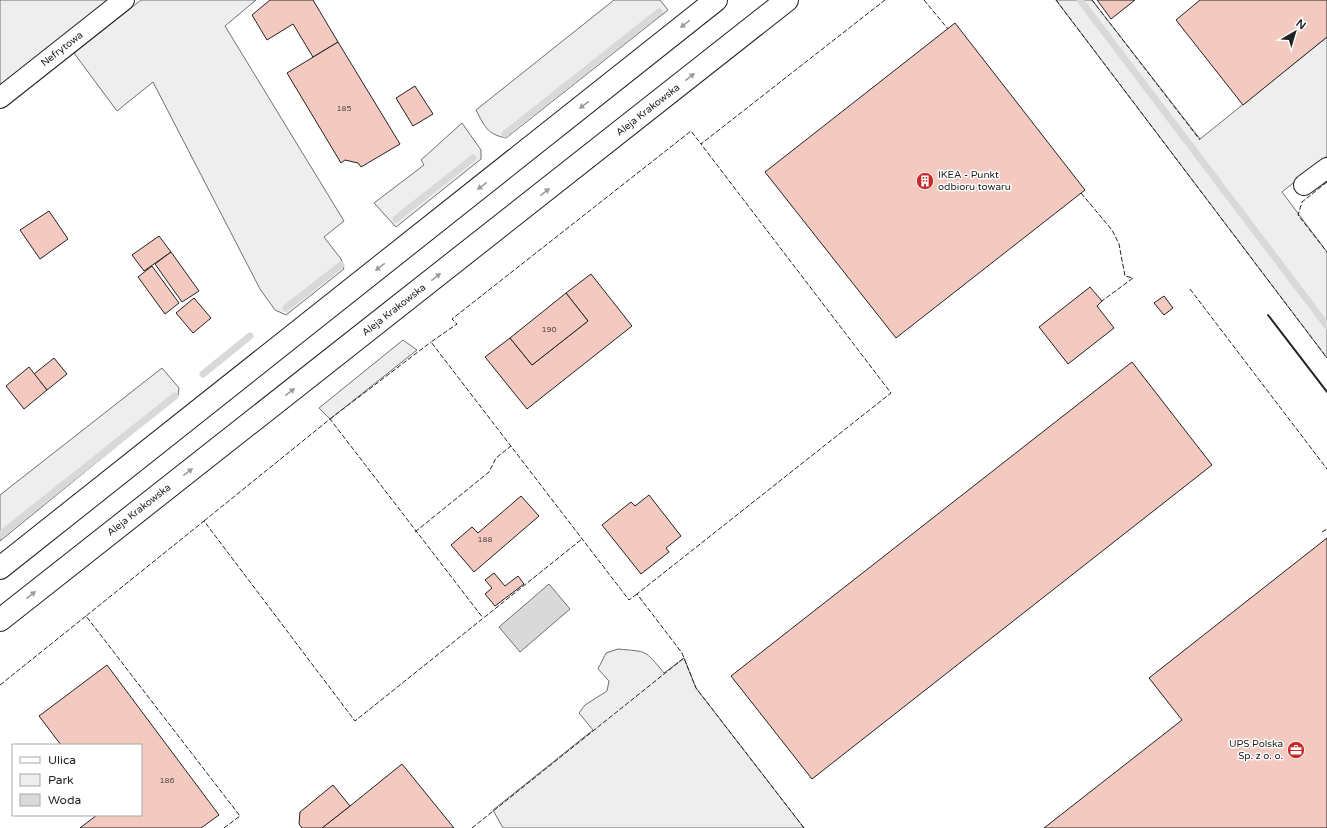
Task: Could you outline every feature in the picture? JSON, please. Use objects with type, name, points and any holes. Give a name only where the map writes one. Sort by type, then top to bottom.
[{"type":"main road","points":[[0,568],[716,0]]},
{"type":"main road","name":"Aleja Krakowska","points":[[0,620],[787,0]]},
{"type":"street","name":"Nefrytowa","points":[[0,98],[124,0]]},
{"type":"street","points":[[1304,185],[1327,168]]},
{"type":"green space","points":[[0,0],[110,0],[0,87]]},
{"type":"green space","points":[[141,0],[256,0],[225,26],[344,221],[324,237],[341,259],[344,269],[286,315],[275,310],[260,289],[153,82],[117,111],[74,53]]},
{"type":"green space","points":[[614,0],[660,0],[668,10],[506,138],[487,129],[476,110]]},
{"type":"green space","points":[[1056,0],[1092,0],[1200,139],[1327,37],[1327,156],[1282,192],[1327,252],[1327,358]]},
{"type":"green space","points":[[462,123],[481,150],[481,159],[396,227],[374,203],[424,165],[421,160]]},
{"type":"green space","points":[[403,340],[417,350],[330,419],[319,408]]},
{"type":"green space","points":[[162,368],[179,388],[178,396],[0,541],[0,495]]},
{"type":"green space","points":[[618,649],[645,653],[664,673],[684,658],[696,688],[804,828],[503,828],[493,810],[593,730],[579,713],[585,705],[607,691],[609,681],[598,669],[606,653]]},
{"type":"water","points":[[549,584],[570,609],[520,652],[499,627]]},
{"type":"building","points":[[270,0],[313,0],[338,42],[313,57],[293,24],[267,40],[252,15]]},
{"type":"building","points":[[1097,0],[1135,0],[1111,19]]},
{"type":"building","points":[[1200,0],[1327,0],[1327,37],[1243,105],[1176,20]]},
{"type":"building","name":"IKEA - Punkt odbioru towaru","points":[[955,23],[1085,190],[896,338],[765,172]]},
{"type":"building","points":[[338,42],[400,144],[361,167],[358,163],[345,160],[341,163],[287,73]]},
{"type":"building","points":[[415,86],[433,114],[413,126],[396,98]]},
{"type":"building","points":[[49,211],[68,239],[40,259],[20,230]]},
{"type":"building","points":[[159,236],[171,252],[144,271],[132,255]]},
{"type":"building","points":[[171,252],[199,291],[182,302],[155,264]]},
{"type":"building","points":[[152,266],[179,303],[165,314],[138,277]]},
{"type":"building","points":[[591,274],[632,326],[527,409],[485,357],[510,338],[532,365],[588,321],[566,293]]},
{"type":"building","points":[[1090,287],[1102,301],[1097,306],[1114,328],[1068,364],[1039,327]]},
{"type":"building","points":[[566,293],[588,321],[532,365],[510,338]]},
{"type":"building","points":[[1164,296],[1173,308],[1164,315],[1154,303]]},
{"type":"building","points":[[194,298],[211,318],[193,333],[176,313]]},
{"type":"building","points":[[54,358],[67,374],[47,390],[34,374]]},
{"type":"building","points":[[1132,362],[1212,465],[812,779],[731,676]]},
{"type":"building","points":[[29,367],[47,390],[24,409],[6,386]]},
{"type":"building","points":[[649,495],[681,536],[666,548],[669,552],[641,574],[602,525],[631,502],[635,506]]},
{"type":"building","points":[[521,496],[539,516],[474,572],[451,545],[472,527],[478,533]]},
{"type":"building","points":[[1327,538],[1327,828],[1044,828],[1182,720],[1149,678]]},
{"type":"building","points":[[494,573],[505,586],[518,576],[524,584],[495,606],[485,594],[492,588],[485,580]]},
{"type":"building","points":[[107,665],[219,815],[201,828],[80,828],[96,816],[142,816],[142,744],[60,744],[39,716]]},
{"type":"building","points":[[402,764],[454,828],[322,828],[350,806]]},
{"type":"building","points":[[333,785],[350,806],[322,828],[302,828],[299,824],[300,812]]},
{"type":"waterway","points":[[1080,0],[1327,326]]},
{"type":"waterway","points":[[505,134],[659,12]]},
{"type":"waterway","points":[[396,219],[473,158]]},
{"type":"waterway","points":[[286,308],[341,265]]},
{"type":"waterway","points":[[203,374],[250,336]]},
{"type":"waterway","points":[[0,535],[175,396]]},
{"type":"fence","points":[[804,828],[696,688],[682,653],[637,594],[891,393],[701,144],[885,0]]},
{"type":"fence","points":[[924,0],[948,29]]},
{"type":"fence","points":[[1056,0],[1327,358]]},
{"type":"fence","points":[[1092,0],[1200,140]]},
{"type":"fence","points":[[637,594],[629,600],[431,342],[457,324],[452,319],[691,131],[701,144]]},
{"type":"fence","points":[[1327,182],[1302,202],[1298,215],[1327,252]]},
{"type":"fence","points":[[1081,193],[1112,230],[1119,244],[1125,276],[1133,278],[1102,301]]},
{"type":"fence","points":[[1190,289],[1327,469]]},
{"type":"fence","points":[[330,419],[431,342]]},
{"type":"fence","points":[[204,521],[330,419],[483,618]]},
{"type":"fence","points":[[415,532],[489,472],[496,458],[511,446]]},
{"type":"fence","points":[[224,828],[240,816],[86,616],[204,521],[355,721],[582,539]]},
{"type":"fence","points":[[1322,532],[1327,529]]},
{"type":"fence","points":[[0,685],[86,616]]},
{"type":"fence","points":[[472,828],[684,658]]},
{"type":"wall","points":[[1268,315],[1327,392]]},
{"type":"place","name":"IKEA - Punkt odbioru towaru","points":[[925,181]]},
{"type":"place","name":"UPS Polska Sp. z o. o.","points":[[1296,750]]}]
